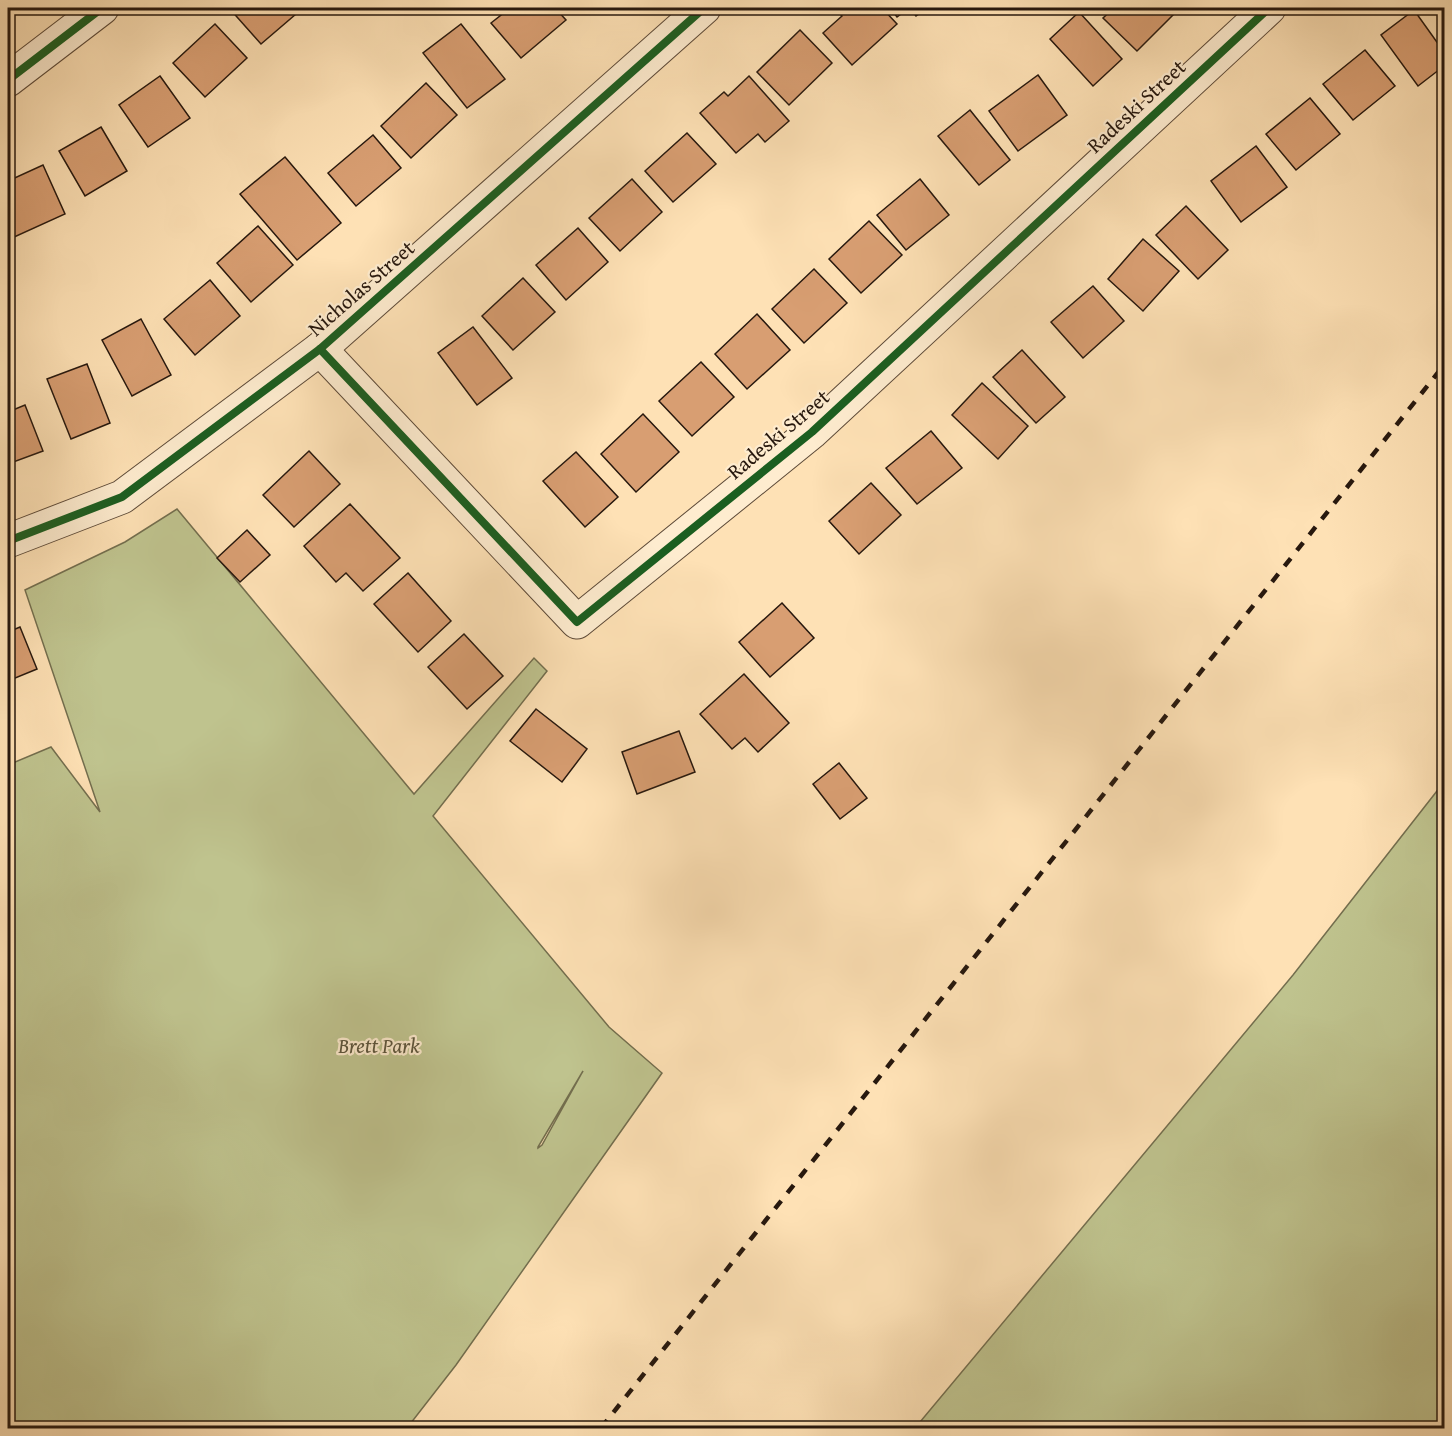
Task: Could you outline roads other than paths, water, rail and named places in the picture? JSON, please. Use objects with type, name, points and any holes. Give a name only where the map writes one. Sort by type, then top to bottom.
[{"type":"street","points":[[8,80],[102,8]]},
{"type":"street","name":"Nicholas Street","points":[[8,542],[122,497],[320,349],[704,8]]},
{"type":"street","name":"Radeski Street","points":[[320,349],[577,622],[812,432],[1269,8]]},
{"type":"railway","points":[[601,1428],[1444,365]]},
{"type":"park label","name":"Brett Park","points":[[379,1045]]}]
